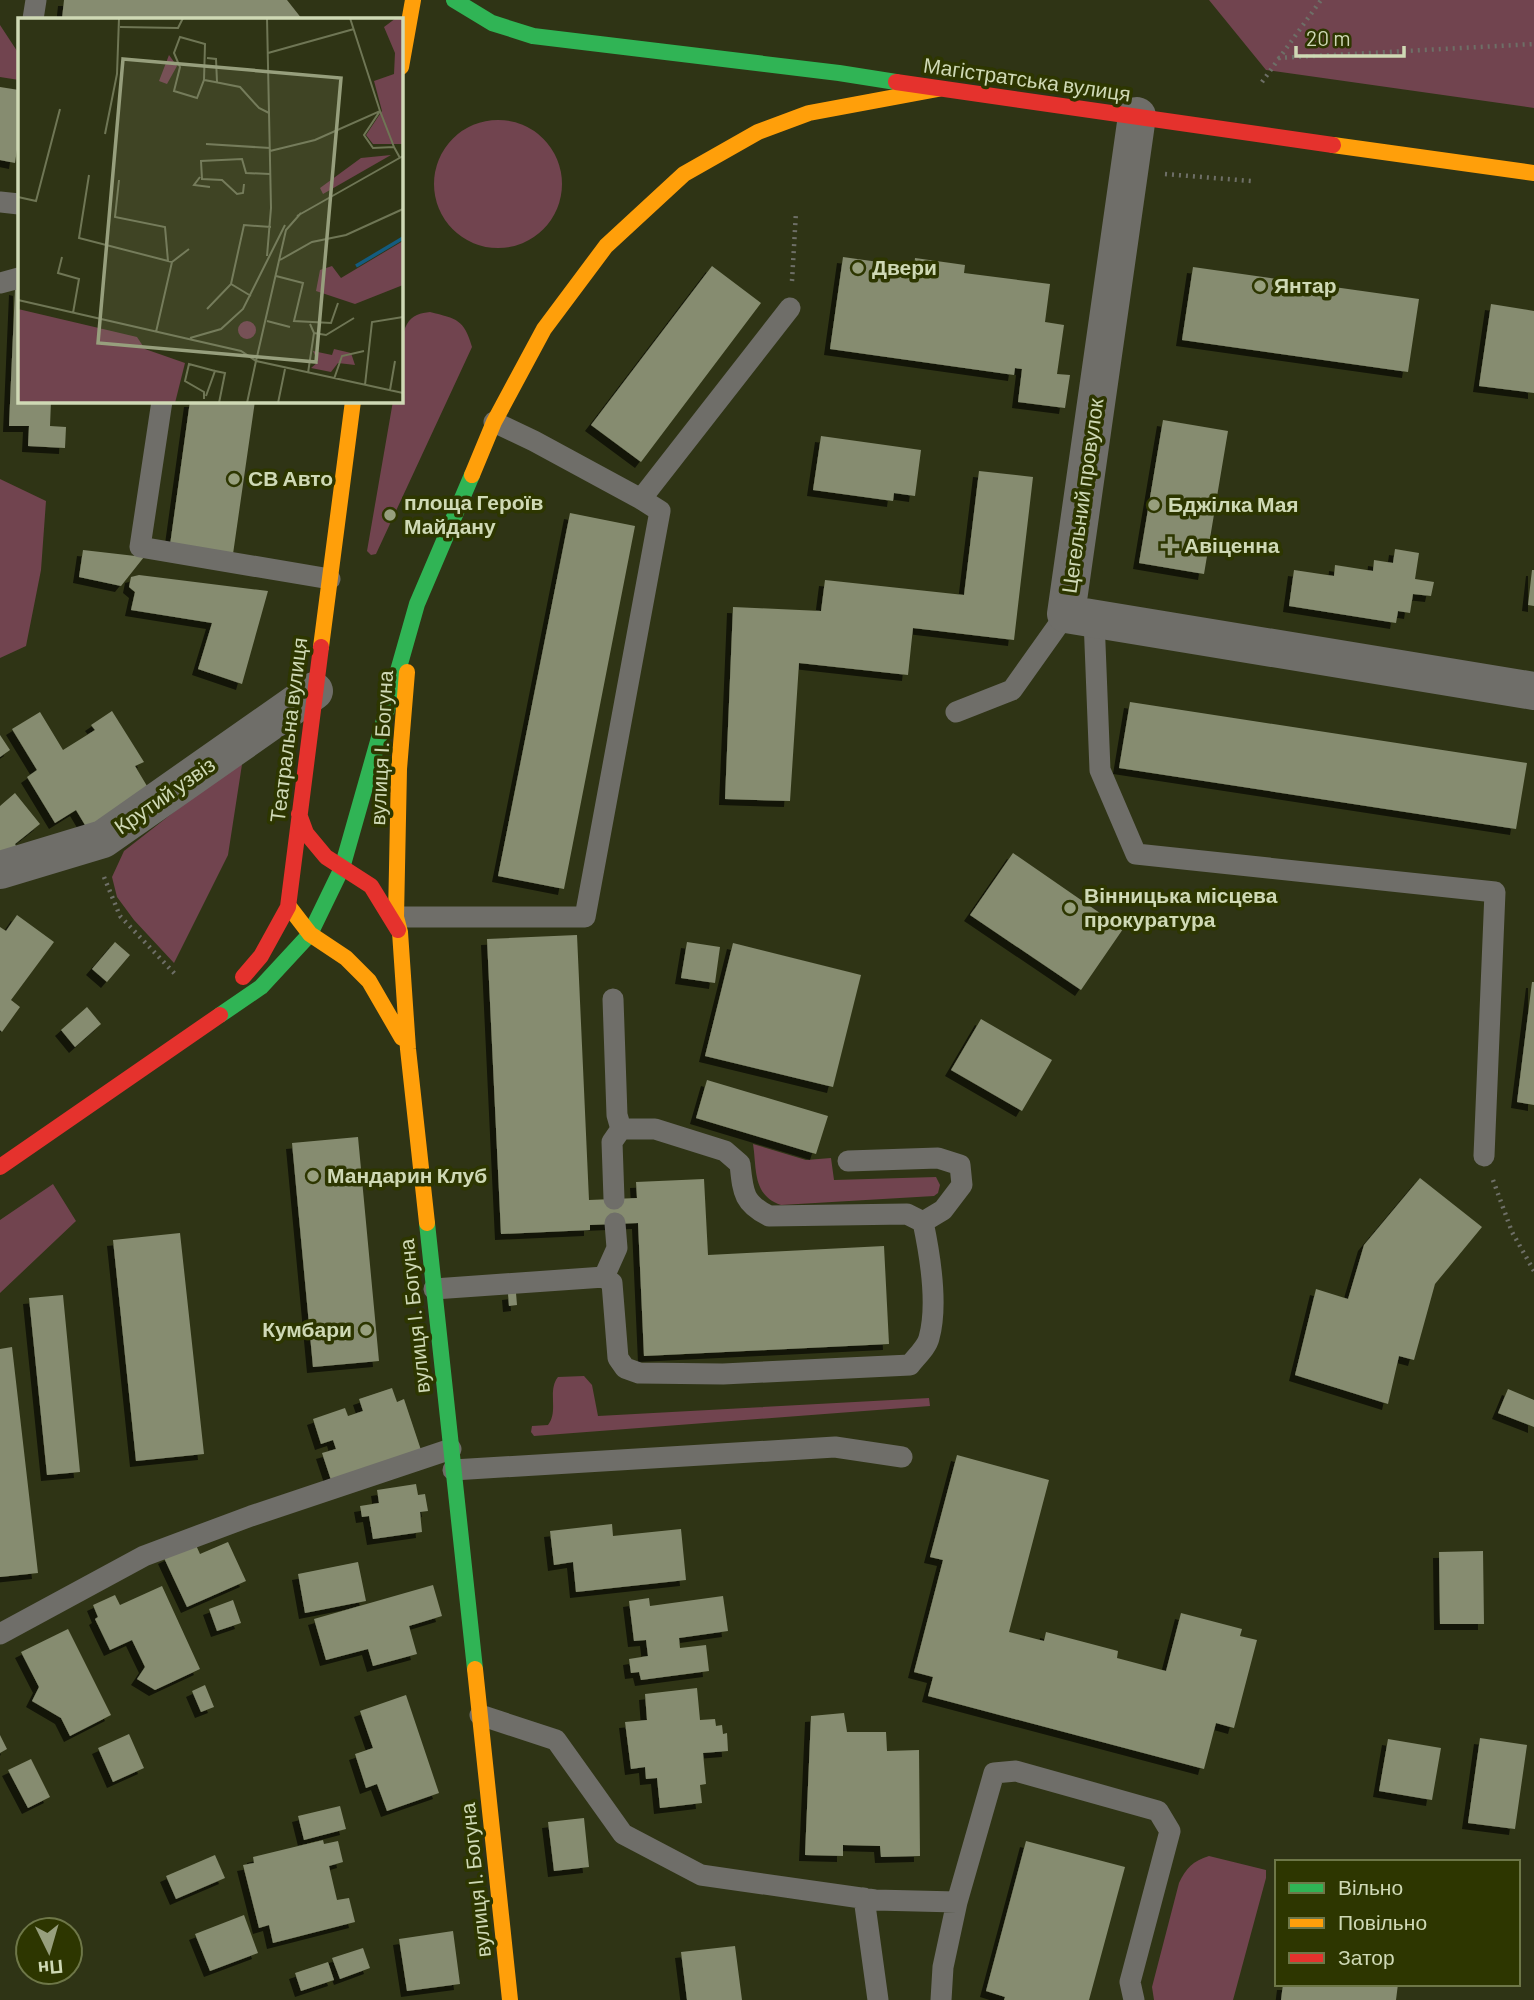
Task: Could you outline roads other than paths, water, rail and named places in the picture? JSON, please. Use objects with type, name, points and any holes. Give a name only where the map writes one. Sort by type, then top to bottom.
[{"type":"main road","points":[[402,60],[413,0]]},
{"type":"main road","name":"Магістратська вулиця","points":[[454,0],[515,33],[779,65],[1534,173]]},
{"type":"main road","points":[[0,1167],[261,987],[310,934],[342,868],[417,604],[494,422],[544,329],[606,246],[684,174],[758,132],[808,113],[938,89]]},
{"type":"main road","name":"Театральна вулиця","points":[[194,1035],[261,956],[304,876],[299,814],[353,402]]},
{"type":"main road","name":"вулиця І. Богуна","points":[[410,627],[399,769],[398,925],[408,1049],[510,2000]]},
{"type":"main road","points":[[299,814],[306,833],[326,857],[371,886],[398,925]]},
{"type":"main road","points":[[304,876],[342,868]]},
{"type":"main road","points":[[288,907],[310,934],[346,958],[369,981],[408,1049]]},
{"type":"street","name":"Цегельний провулок","points":[[1137,116],[1080,616],[1534,691]]},
{"type":"street","name":"Крутий узвіз","points":[[0,870],[103,839],[314,691]]},
{"type":"lane","points":[[33,18],[36,0]]},
{"type":"lane","points":[[0,202],[18,204]]},
{"type":"lane","points":[[0,283],[18,278]]},
{"type":"lane","points":[[642,499],[790,308]]},
{"type":"lane","points":[[162,402],[140,547],[330,579]]},
{"type":"lane","points":[[398,925],[585,917],[660,511],[534,441],[494,422]]},
{"type":"lane","points":[[956,712],[1012,690],[1080,616]]},
{"type":"lane","points":[[1080,616],[1100,770],[1136,854],[1495,892],[1484,1156]]},
{"type":"lane","points":[[612,999],[617,1115],[621,1129]]},
{"type":"lane","points":[[614,1199],[612,1142],[621,1129]]},
{"type":"lane","points":[[621,1129],[655,1129],[724,1151],[740,1164],[742,1186],[752,1207],[769,1216],[907,1214],[923,1222]]},
{"type":"lane","points":[[848,1161],[938,1158],[960,1165],[962,1185],[943,1210],[923,1222]]},
{"type":"lane","points":[[434,1289],[604,1278],[612,1283],[618,1358],[625,1368],[639,1373],[723,1374],[910,1365],[929,1340],[932,1309],[928,1247],[923,1222]]},
{"type":"lane","points":[[604,1278],[617,1248],[615,1223]]},
{"type":"lane","points":[[0,1634],[144,1556],[251,1516],[452,1460],[835,1447],[902,1457]]},
{"type":"lane","points":[[480,1715],[556,1740],[623,1834],[701,1875],[864,1898],[957,1902]]},
{"type":"lane","points":[[941,2000],[943,1967],[957,1902],[994,1773],[1016,1771],[1158,1811],[1170,1831],[1130,1982],[1133,2000]]},
{"type":"lane","points":[[864,1898],[878,2000]]},
{"type":"place","name":"Двери","points":[[858,268]]},
{"type":"place","name":"Янтар","points":[[1260,286]]},
{"type":"place","name":"СВ Авто","points":[[234,479]]},
{"type":"place","name":"Бджілка Мая","points":[[1154,505]]},
{"type":"place","name":"площа Героїв Майдану","points":[[390,515]]},
{"type":"place","name":"Авіценна","points":[[1170,546]]},
{"type":"place","name":"Вінницька місцева прокуратура","points":[[1070,908]]},
{"type":"place","name":"Мандарин Клуб","points":[[313,1176]]},
{"type":"place","name":"Кумбари","points":[[366,1330]]}]
